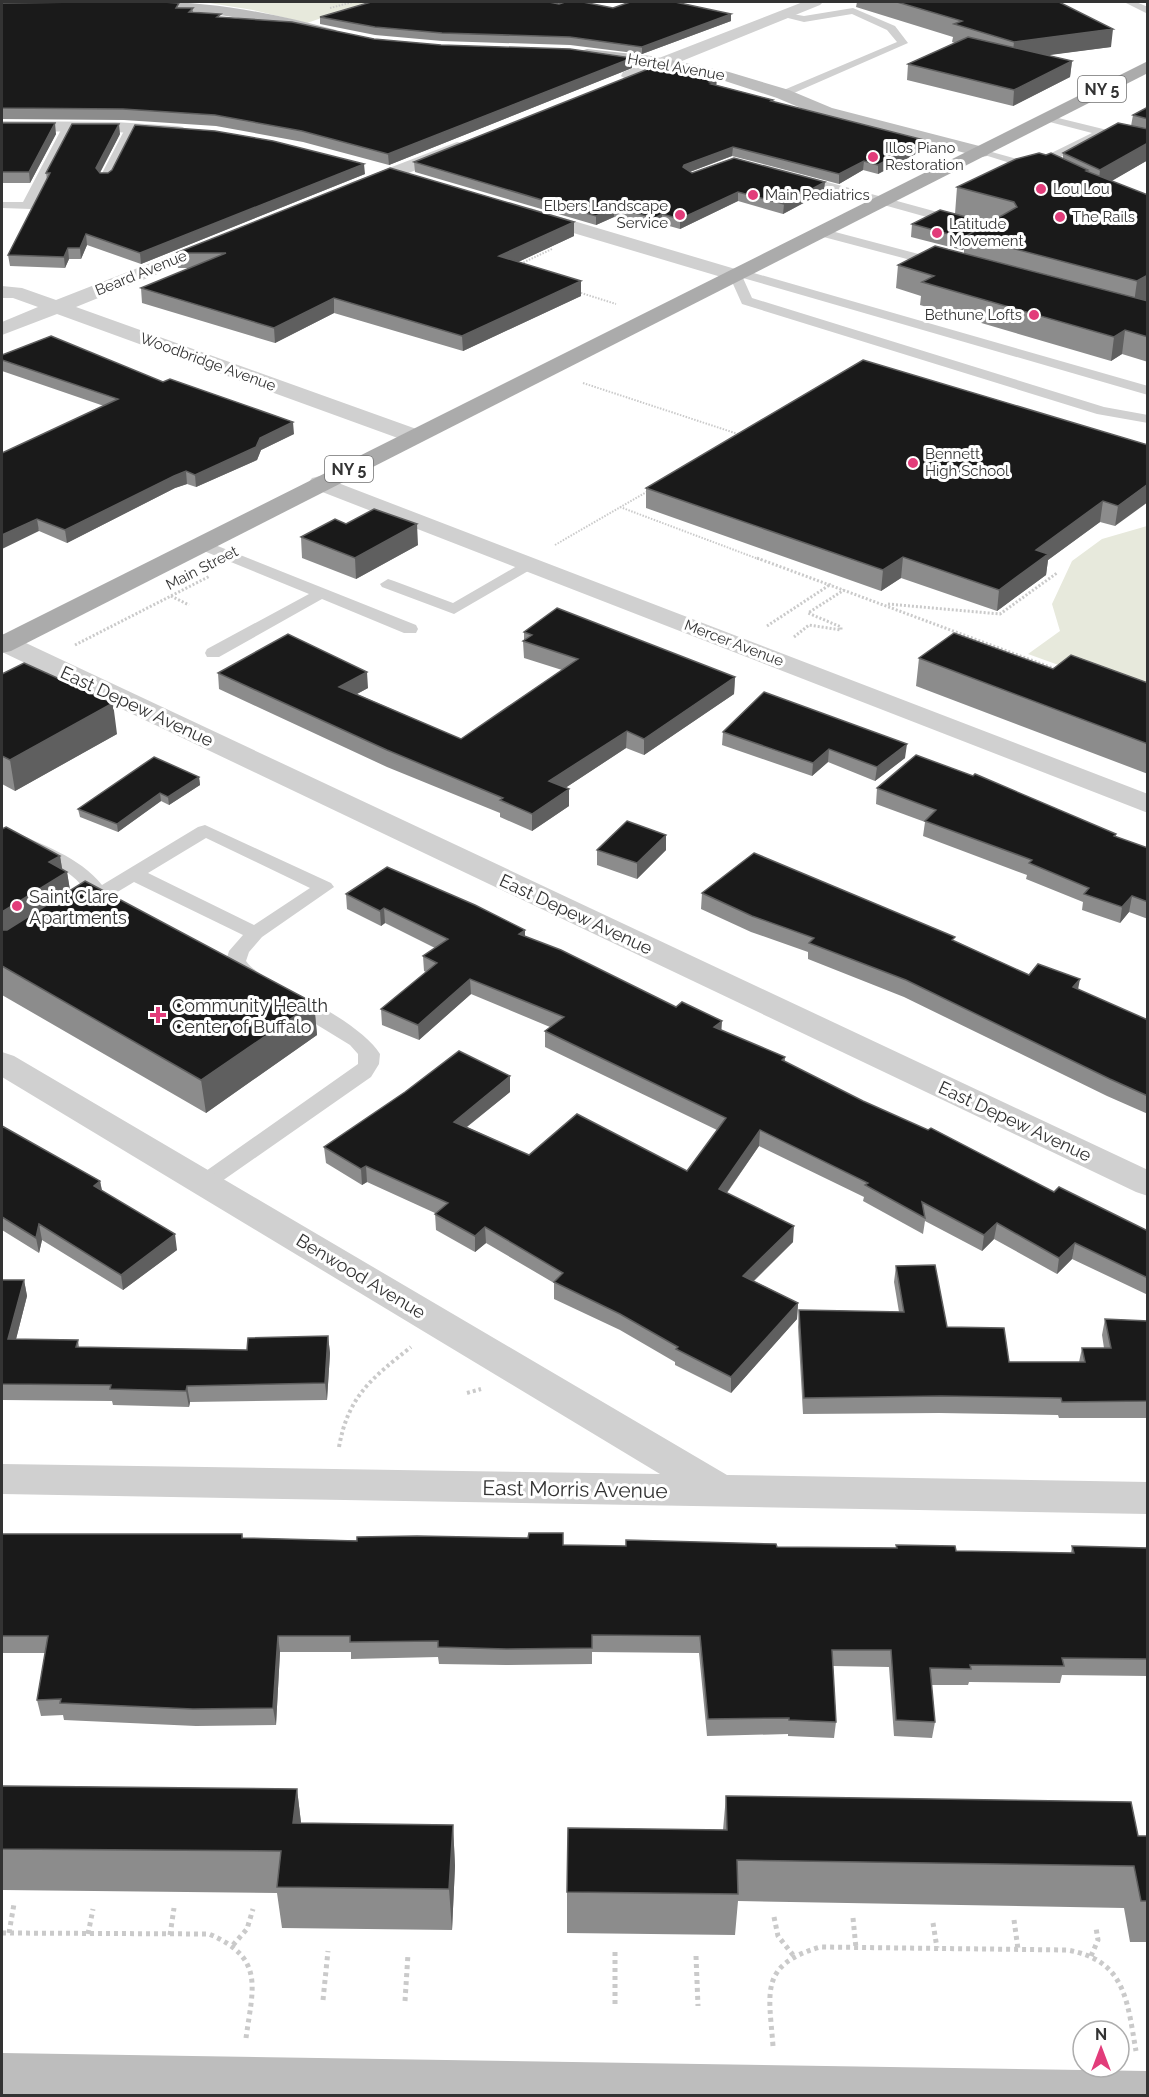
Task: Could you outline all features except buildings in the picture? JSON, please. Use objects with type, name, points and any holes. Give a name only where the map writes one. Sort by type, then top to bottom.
[{"type":"main road","name":"NY 5","points":[[3,644],[1148,66]]},
{"type":"street","points":[[149,2],[246,13],[351,38]]},
{"type":"street","points":[[616,82],[815,2]]},
{"type":"street","name":"Hertel Avenue","points":[[570,52],[662,63],[729,77],[783,94],[826,112],[981,152]]},
{"type":"street","points":[[2,126],[69,126],[198,133]]},
{"type":"street","points":[[341,194],[470,142]]},
{"type":"street","points":[[366,166],[417,180]]},
{"type":"street","points":[[515,209],[738,274]]},
{"type":"street","name":"Beard Avenue","points":[[2,329],[239,234]]},
{"type":"street","name":"Woodbridge Avenue","points":[[2,292],[15,292],[414,436]]},
{"type":"street","name":"Mercer Avenue","points":[[320,483],[1148,804]]},
{"type":"street","name":"East Depew Avenue","points":[[3,644],[1148,1184]]},
{"type":"street","name":"Benwood Avenue","points":[[2,1063],[720,1491]]},
{"type":"street","name":"East Morris Avenue","points":[[2,1479],[1148,1498]]},
{"type":"street","points":[[2,2077],[516,2090],[1148,2095]]},
{"type":"lane","points":[[1129,2],[1148,11]]},
{"type":"lane","points":[[781,15],[804,19],[858,9],[891,28],[903,43],[783,94]]},
{"type":"lane","points":[[1046,118],[1148,144]]},
{"type":"lane","points":[[2,206],[27,206],[69,126]]},
{"type":"lane","points":[[105,179],[131,129]]},
{"type":"lane","points":[[1034,166],[1103,132]]},
{"type":"lane","points":[[981,152],[1034,166],[1055,176]]},
{"type":"lane","points":[[788,175],[975,226]]},
{"type":"lane","points":[[820,232],[951,262]]},
{"type":"lane","points":[[738,274],[1148,391]]},
{"type":"lane","points":[[738,274],[747,301],[1102,411],[1148,419]]},
{"type":"lane","points":[[984,343],[998,334]]},
{"type":"lane","points":[[200,544],[410,629]]},
{"type":"lane","points":[[388,584],[454,609],[529,564]]},
{"type":"lane","points":[[213,653],[322,593]]},
{"type":"lane","points":[[74,913],[92,899],[205,831],[324,888],[255,933],[239,951],[236,961],[243,972],[359,1040],[369,1052],[369,1062],[363,1072],[204,1183]]},
{"type":"lane","points":[[2,833],[78,871],[89,879],[94,888],[92,899]]},
{"type":"lane","points":[[134,874],[255,933]]},
{"type":"path","points":[[519,274],[518,265],[553,248]]},
{"type":"path","points":[[575,291],[620,305]]},
{"type":"path","points":[[583,383],[744,436],[734,441]]},
{"type":"path","points":[[558,543],[656,487]]},
{"type":"path","points":[[620,507],[1062,671]]},
{"type":"path","name":"Main Street","points":[[71,646],[241,560]]},
{"type":"path","points":[[881,603],[1000,614],[1058,573]]},
{"type":"path","points":[[758,632],[831,584]]},
{"type":"path","points":[[791,640],[809,625],[841,630],[841,627],[808,613],[845,590]]},
{"type":"path","points":[[170,596],[189,605]]},
{"type":"path","points":[[1011,660],[1018,653]]},
{"type":"path","points":[[339,1447],[344,1420],[360,1392],[382,1368],[409,1349]]},
{"type":"path","points":[[466,1394],[480,1391]]},
{"type":"path","points":[[9,1933],[14,1904]]},
{"type":"path","points":[[170,1935],[174,1908]]},
{"type":"path","points":[[88,1934],[93,1909]]},
{"type":"path","points":[[233,1945],[247,1931],[252,1920],[253,1909]]},
{"type":"path","points":[[774,1917],[778,1936],[793,1955]]},
{"type":"path","points":[[854,1918],[856,1948]]},
{"type":"path","points":[[1014,1920],[1018,1949]]},
{"type":"path","points":[[933,1923],[937,1949]]},
{"type":"path","points":[[1091,1956],[1098,1940],[1096,1928]]},
{"type":"path","points":[[2,1932],[209,1934],[228,1940],[249,1964],[253,1981],[247,2024]]},
{"type":"path","points":[[772,2032],[770,1990],[774,1974],[785,1960],[793,1955],[820,1947],[1018,1949],[1067,1950],[1091,1956],[1104,1964],[1117,1977],[1126,1998],[1134,2038]]},
{"type":"path","points":[[323,2000],[328,1951]]},
{"type":"path","points":[[615,1952],[615,2005]]},
{"type":"path","points":[[405,2001],[408,1954]]},
{"type":"path","points":[[696,1956],[698,2006]]},
{"type":"shaded area","points":[[203,2],[374,2],[307,23],[253,10]]},
{"type":"shaded area","points":[[1147,526],[1147,697],[1028,654],[1060,631],[1052,604],[1072,561],[1102,539]]},
{"type":"place","name":"Illos Piano Restoration","points":[[873,157]]},
{"type":"place","name":"Lou Lou","points":[[1041,189]]},
{"type":"place","name":"Main Pediatrics","points":[[753,195]]},
{"type":"place","name":"Elbers Landscape Service","points":[[680,215]]},
{"type":"place","name":"The Rails","points":[[1060,217]]},
{"type":"place","name":"Latitude Movement","points":[[937,233]]},
{"type":"place","name":"Bethune Lofts","points":[[1034,315]]},
{"type":"place","name":"Bennett High School","points":[[913,463]]},
{"type":"place","name":"Saint Clare Apartments","points":[[17,906]]},
{"type":"place","name":"Community Health Center of Buffalo","points":[[158,1015]]}]
